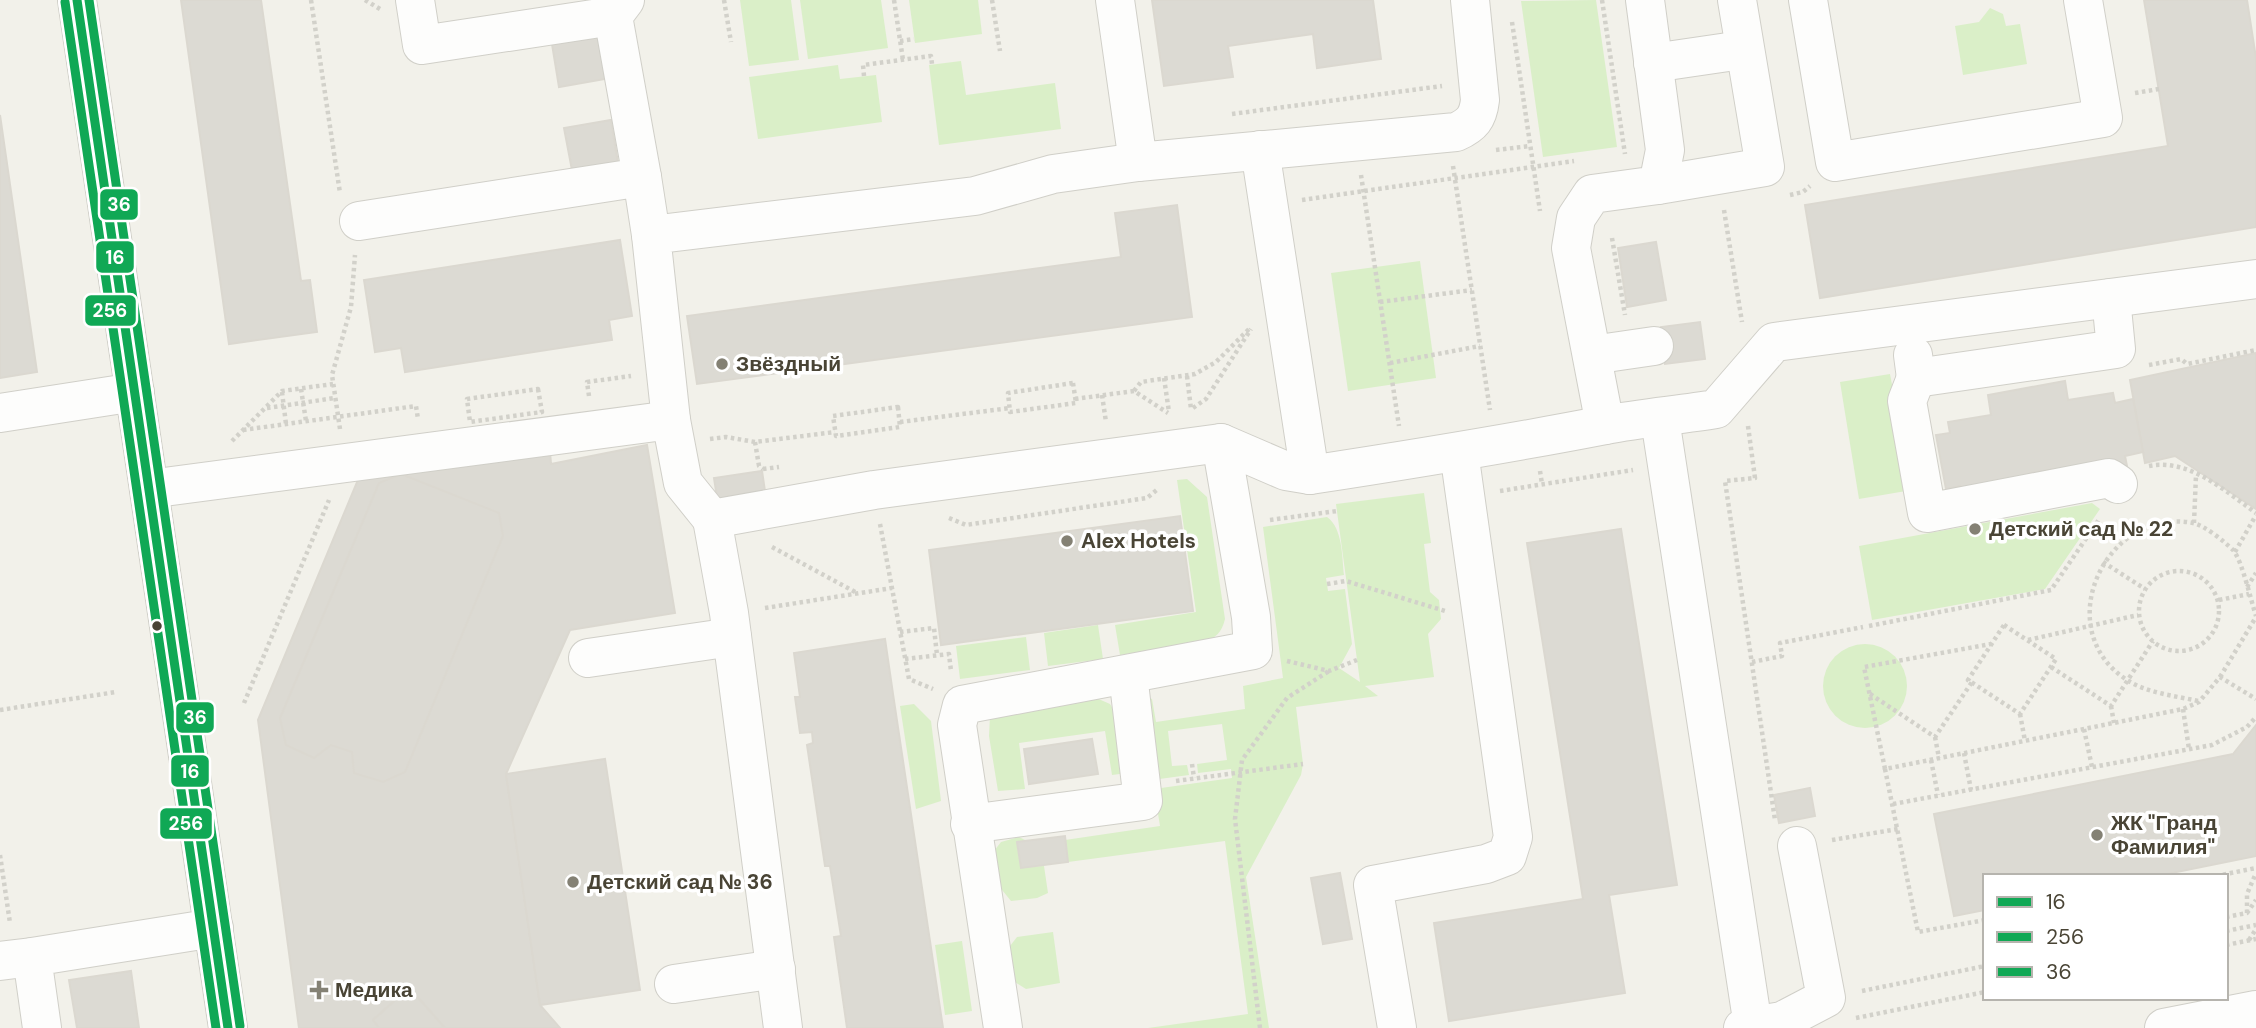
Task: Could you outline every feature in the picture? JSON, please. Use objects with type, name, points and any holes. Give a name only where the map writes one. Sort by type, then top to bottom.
[{"type":"street","points":[[77,0],[228,1028]]},
{"type":"street","points":[[415,0],[422,45],[619,8],[651,235],[672,431],[682,483],[712,519],[730,625],[783,1028]]},
{"type":"street","points":[[1115,0],[1138,162]]},
{"type":"street","points":[[651,235],[975,197],[1053,174],[1138,162],[1456,132],[1470,126],[1479,114],[1470,0]]},
{"type":"street","points":[[1644,0],[1665,150],[1658,185]]},
{"type":"street","points":[[1605,425],[1571,248],[1576,218],[1592,194],[1765,167],[1738,0]]},
{"type":"street","points":[[1808,0],[1835,162],[2103,118],[2083,0]]},
{"type":"street","points":[[1653,63],[1735,51]]},
{"type":"street","points":[[1260,149],[1310,475]]},
{"type":"street","points":[[350,213],[642,177]]},
{"type":"street","points":[[712,519],[874,490],[1221,443],[1286,471],[1310,475],[1716,409],[1774,342],[2256,279]]},
{"type":"street","points":[[1916,378],[2116,349],[2111,298]]},
{"type":"street","points":[[1909,325],[1916,378],[1907,401],[1927,513],[2131,475]]},
{"type":"street","points":[[1592,355],[1642,348]]},
{"type":"street","points":[[0,413],[135,392]]},
{"type":"street","points":[[1660,419],[1748,1027],[1838,1008],[1798,837]]},
{"type":"street","points":[[149,489],[345,464],[672,431]]},
{"type":"street","points":[[1003,1028],[970,824],[957,725],[957,694],[1128,674],[1253,650],[1251,617],[1221,443]]},
{"type":"street","points":[[1397,1028],[1373,885],[1486,864],[1507,856],[1513,837],[1466,496],[1477,449]]},
{"type":"street","points":[[588,657],[730,625]]},
{"type":"street","points":[[970,824],[1143,801],[1128,674]]},
{"type":"street","points":[[43,1028],[16,959],[214,928]]},
{"type":"street","points":[[674,984],[776,970]]},
{"type":"street","points":[[2164,1028],[2256,1010]]},
{"type":"path","points":[[244,703],[345,464],[332,375],[351,307],[350,213],[311,0]]},
{"type":"path","points":[[724,0],[731,42]]},
{"type":"path","points":[[894,0],[903,60]]},
{"type":"path","points":[[992,0],[1000,51]]},
{"type":"path","points":[[1602,0],[1625,155]]},
{"type":"path","points":[[1491,150],[1530,146],[1510,13]]},
{"type":"path","points":[[900,41],[914,39]]},
{"type":"path","points":[[864,76],[863,65],[931,56],[932,64]]},
{"type":"path","points":[[1221,115],[1444,86],[1442,74]]},
{"type":"path","points":[[1452,155],[1480,346],[1477,449]]},
{"type":"path","points":[[1360,164],[1404,460]]},
{"type":"path","points":[[1268,205],[1533,165]]},
{"type":"path","points":[[1723,205],[1742,323]]},
{"type":"path","points":[[1611,231],[1642,348]]},
{"type":"path","points":[[1380,302],[1472,290]]},
{"type":"path","points":[[1134,391],[1141,382],[1187,376],[1216,362],[1256,321],[1206,399],[1185,414]]},
{"type":"path","points":[[1390,363],[1480,346]]},
{"type":"path","points":[[2148,365],[2181,359],[2187,364],[2256,350]]},
{"type":"path","points":[[1187,376],[1191,410]]},
{"type":"path","points":[[1164,378],[1169,413]]},
{"type":"path","points":[[1073,383],[1075,399],[1076,403],[1010,412],[1008,393],[1073,383]]},
{"type":"path","points":[[228,445],[282,391],[333,384]]},
{"type":"path","points":[[467,399],[538,388]]},
{"type":"path","points":[[301,389],[306,421]]},
{"type":"path","points":[[282,391],[286,424]]},
{"type":"path","points":[[1075,399],[1134,391],[1178,419]]},
{"type":"path","points":[[265,408],[335,398]]},
{"type":"path","points":[[243,430],[416,406]]},
{"type":"path","points":[[898,407],[900,427],[836,436],[835,432],[833,416],[898,407]]},
{"type":"path","points":[[900,422],[1010,408]]},
{"type":"path","points":[[1747,418],[1755,478],[1725,481],[1752,662],[1798,837],[1898,829]]},
{"type":"path","points":[[672,431],[755,442],[835,432]]},
{"type":"path","points":[[1752,662],[1782,656],[1780,643],[2051,590],[2131,475],[2163,463],[2196,474],[2256,514],[2235,552]]},
{"type":"path","points":[[1466,496],[1666,464]]},
{"type":"path","points":[[2194,523],[2196,474]]},
{"type":"path","points":[[874,490],[900,632],[905,659],[909,679],[957,694],[949,654],[905,659]]},
{"type":"path","points":[[1269,521],[1337,511]]},
{"type":"path","points":[[1885,769],[2183,709],[2199,702],[2220,677],[2256,616],[2235,552],[2194,523],[2153,525],[2115,548],[2103,562],[2091,591],[2088,617],[2099,650],[2127,680],[2199,702]]},
{"type":"path","points":[[769,545],[857,593]]},
{"type":"path","points":[[2103,562],[2145,589]]},
{"type":"path","points":[[2184,570],[2200,577],[2219,600],[2216,625],[2207,639],[2191,649],[2174,651],[2153,641],[2144,632],[2138,615],[2140,597],[2150,581],[2166,572],[2184,570]]},
{"type":"path","points":[[2246,587],[2256,573]]},
{"type":"path","points":[[1327,584],[1346,581],[1440,611]]},
{"type":"path","points":[[730,625],[857,593],[892,588]]},
{"type":"path","points":[[2219,600],[2249,594]]},
{"type":"path","points":[[2027,640],[2138,615]]},
{"type":"path","points":[[2020,714],[1968,680],[2004,625],[2056,659],[2020,714],[2025,741]]},
{"type":"path","points":[[900,632],[934,628],[937,655]]},
{"type":"path","points":[[2114,723],[2111,706],[2153,641]]},
{"type":"path","points":[[1983,921],[1918,932],[1864,667],[1991,644]]},
{"type":"path","points":[[1253,650],[1276,659],[1329,671]]},
{"type":"path","points":[[1260,1028],[1235,819],[1242,760],[1272,715],[1287,698],[1329,671],[1357,660]]},
{"type":"path","points":[[2051,667],[2111,706]]},
{"type":"path","points":[[2220,677],[2256,699]]},
{"type":"path","points":[[1939,758],[1935,737],[1972,682]]},
{"type":"path","points":[[0,710],[116,692]]},
{"type":"path","points":[[1869,694],[1935,737]]},
{"type":"path","points":[[2183,709],[2189,748]]},
{"type":"path","points":[[1893,804],[2211,745],[2247,727],[2256,717]]},
{"type":"path","points":[[2084,729],[2092,767]]},
{"type":"path","points":[[1964,753],[1971,790]]},
{"type":"path","points":[[1931,760],[1938,795]]},
{"type":"path","points":[[1192,764],[1194,779]]},
{"type":"path","points":[[1141,785],[1303,764]]},
{"type":"path","points":[[0,855],[16,959]]},
{"type":"path","points":[[2228,874],[2256,871],[2247,894],[2246,913]]},
{"type":"path","points":[[2228,917],[2246,913],[2256,900]]},
{"type":"path","points":[[2228,931],[2256,927]]},
{"type":"path","points":[[2248,941],[2256,927]]},
{"type":"path","points":[[2228,945],[2256,939]]},
{"type":"path","points":[[1838,1008],[1983,967]]},
{"type":"path","points":[[1838,1008],[1983,992]]},
{"type":"green space","points":[[740,0],[791,0],[799,60],[749,66]]},
{"type":"green space","points":[[800,0],[881,0],[888,48],[808,59]]},
{"type":"green space","points":[[909,0],[978,0],[982,34],[915,43]]},
{"type":"green space","points":[[1596,0],[1617,147],[1543,157],[1521,1]]},
{"type":"green space","points":[[1990,8],[2003,14],[2006,26],[2020,24],[2027,64],[1963,75],[1955,26],[1979,22]]},
{"type":"green space","points":[[961,61],[966,95],[1055,83],[1061,129],[939,145],[929,65]]},
{"type":"green space","points":[[838,65],[840,79],[876,75],[882,122],[758,139],[749,77]]},
{"type":"green space","points":[[1420,261],[1436,378],[1348,391],[1331,273]]},
{"type":"green space","points":[[1890,374],[1912,490],[1859,499],[1840,382]]},
{"type":"green space","points":[[1187,479],[1207,497],[1224,624],[1218,634],[1203,642],[1120,655],[1115,625],[1196,612],[1177,480]]},
{"type":"green space","points":[[1424,493],[1431,543],[1424,544],[1430,592],[1439,600],[1441,619],[1428,634],[1434,677],[1365,686],[1378,696],[1296,707],[1303,764],[1301,775],[1246,877],[1269,1028],[1148,1028],[1248,1014],[1225,841],[1068,862],[1065,840],[1160,826],[1154,789],[1232,778],[1231,769],[1198,773],[1197,764],[1227,760],[1222,724],[1168,731],[1172,766],[1187,765],[1189,775],[1152,780],[1145,696],[1152,699],[1156,722],[1245,709],[1243,686],[1283,678],[1263,527],[1327,517],[1336,528],[1341,544],[1344,575],[1326,578],[1328,591],[1345,589],[1352,644],[1339,668],[1360,682],[1336,504]]},
{"type":"green space","points":[[2092,503],[2100,509],[2045,589],[1872,620],[1859,546]]},
{"type":"green space","points":[[1098,625],[1103,659],[1048,666],[1044,633]]},
{"type":"green space","points":[[1026,637],[1030,670],[960,679],[956,646]]},
{"type":"green space","points":[[1865,644],[1881,647],[1895,656],[1904,670],[1907,686],[1904,702],[1895,716],[1881,725],[1865,728],[1849,725],[1835,716],[1826,702],[1823,686],[1826,670],[1835,656],[1849,647]]},
{"type":"green space","points":[[1094,697],[1110,704],[1119,719],[1127,773],[1112,775],[1105,731],[1019,743],[1025,789],[998,791],[989,736],[990,716]]},
{"type":"green space","points":[[914,704],[931,721],[941,801],[916,809],[900,706]]},
{"type":"green space","points":[[1019,837],[1027,841],[1017,842],[1021,867],[1044,866],[1048,893],[1037,898],[1011,901],[998,885],[994,851],[1001,842]]},
{"type":"green space","points":[[1053,932],[1060,983],[1026,989],[1013,981],[1010,946],[1017,937]]},
{"type":"green space","points":[[962,941],[972,1011],[945,1015],[935,945]]},
{"type":"building","points":[[181,0],[261,0],[301,281],[310,280],[317,332],[229,344]]},
{"type":"building","points":[[1152,0],[1373,0],[1381,59],[1317,68],[1313,34],[1228,46],[1233,77],[1164,86]]},
{"type":"building","points":[[2144,0],[2247,0],[2256,58],[2256,227],[1820,298],[1805,205],[2168,146]]},
{"type":"building","points":[[598,37],[605,79],[559,87],[552,44]]},
{"type":"building","points":[[0,115],[37,372],[0,378]]},
{"type":"building","points":[[611,120],[618,163],[572,170],[564,128]]},
{"type":"building","points":[[1177,205],[1192,317],[697,384],[687,316],[1121,257],[1115,213]]},
{"type":"building","points":[[620,240],[632,316],[609,320],[612,340],[405,372],[401,348],[375,352],[364,280]]},
{"type":"building","points":[[1656,242],[1666,300],[1627,307],[1618,248]]},
{"type":"building","points":[[1700,322],[1705,359],[1665,364],[1661,327]]},
{"type":"building","points":[[2256,353],[2256,509],[2175,456],[2145,463],[2130,380]]},
{"type":"building","points":[[2065,381],[2068,400],[2113,393],[2115,403],[2133,399],[2143,452],[2125,456],[2127,466],[2058,478],[2056,469],[2030,473],[2032,484],[1962,496],[1960,486],[1946,489],[1936,435],[1950,433],[1948,422],[1991,415],[1988,395]]},
{"type":"building","points":[[549,438],[551,464],[647,445],[675,613],[570,630],[506,774],[540,1005],[560,1028],[299,1028],[258,720],[365,463]]},
{"type":"building","points":[[762,471],[766,498],[718,504],[714,478]]},
{"type":"building","points":[[401,474],[499,513],[503,536],[405,772],[383,782],[354,773],[352,752],[331,745],[314,758],[286,745],[280,718],[379,483]]},
{"type":"building","points":[[1180,516],[1193,611],[941,645],[929,550]]},
{"type":"building","points":[[1621,529],[1677,885],[1609,895],[1625,993],[1449,1021],[1434,923],[1583,899],[1527,543]]},
{"type":"building","points":[[885,639],[943,1028],[847,1028],[834,937],[841,936],[830,866],[825,866],[807,745],[813,743],[812,732],[800,733],[795,697],[800,697],[794,653]]},
{"type":"building","name":"ЖК \"Гранд Фамилия\"","points":[[2256,725],[2256,856],[2167,874],[1983,874],[1983,910],[1954,916],[1934,814],[2233,754]]},
{"type":"building","points":[[1092,739],[1098,774],[1029,784],[1024,749]]},
{"type":"building","name":"Детский сад № 36","points":[[605,759],[640,990],[540,1005],[506,774]]},
{"type":"building","points":[[1810,788],[1815,816],[1779,823],[1774,795]]},
{"type":"building","points":[[1065,836],[1068,862],[1021,868],[1017,842]]},
{"type":"building","points":[[1340,873],[1352,939],[1323,944],[1311,878]]},
{"type":"building","points":[[131,971],[139,1028],[77,1028],[69,980]]},
{"type":"building","points":[[403,993],[414,993],[445,1028],[379,1028],[373,1020]]},
{"type":"transit line","name":"16","points":[[77,0],[228,1028]]},
{"type":"transit line","name":"36","points":[[89,0],[240,1026]]},
{"type":"transit line","name":"256","points":[[65,2],[216,1028]]},
{"type":"place","name":"Звёздный","points":[[722,364]]},
{"type":"place","name":"Детский сад № 22","points":[[1975,529]]},
{"type":"place","name":"Alex Hotels","points":[[1067,541]]},
{"type":"place","name":"ЖК \"Гранд Фамилия\"","points":[[2097,835]]},
{"type":"place","name":"Детский сад № 36","points":[[573,882]]},
{"type":"place","name":"Медика","points":[[319,990]]}]
